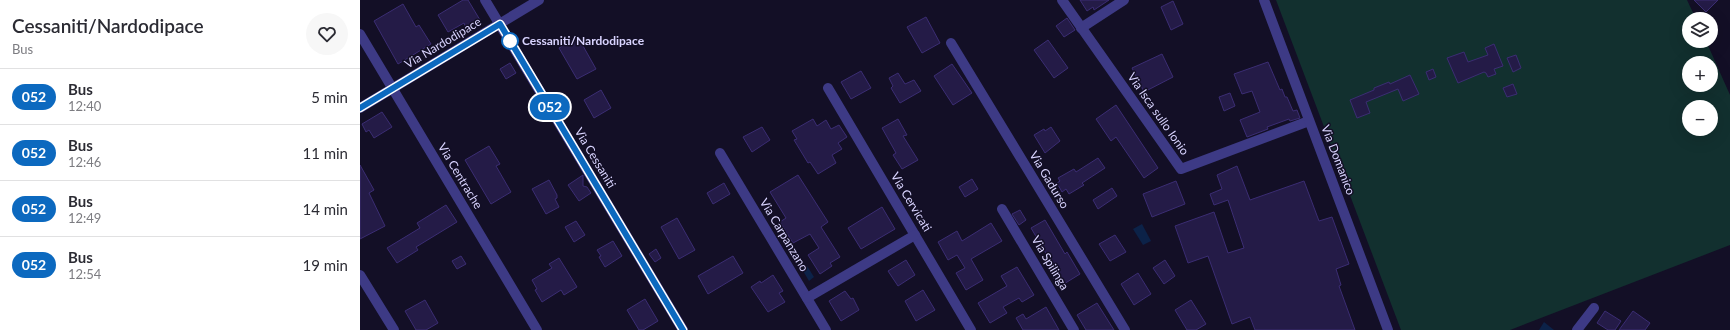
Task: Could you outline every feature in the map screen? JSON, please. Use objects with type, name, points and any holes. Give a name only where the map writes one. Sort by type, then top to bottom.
[{"type":"street","name":"Via Cessaniti","points":[[485,0],[683,330]]},
{"type":"street","name":"Via Nardodipace","points":[[360,108],[539,0]]},
{"type":"street","name":"Via Isca sullo Ionio","points":[[1062,0],[1181,169],[1309,121]]},
{"type":"street","points":[[1082,28],[1124,0]]},
{"type":"street","name":"Via Domanico","points":[[1264,0],[1388,330]]},
{"type":"street","name":"Via Centrache","points":[[360,34],[537,330]]},
{"type":"street","name":"Via Gadurso","points":[[950,43],[1125,330]]},
{"type":"street","name":"Via Cervicati","points":[[828,88],[971,330]]},
{"type":"street","name":"Via Carpanzano","points":[[720,153],[826,330]]},
{"type":"street","name":"Via Spilinga","points":[[1002,209],[1074,330]]},
{"type":"street","points":[[807,298],[915,235]]},
{"type":"street","points":[[360,275],[394,330]]},
{"type":"street","points":[[1577,330],[1594,308]]},
{"type":"green space","points":[[1276,0],[1687,0],[1693,12],[1682,12],[1682,48],[1709,48],[1713,56],[1682,56],[1682,92],[1718,92],[1718,68],[1730,95],[1730,245],[1510,330],[1401,330]]},
{"type":"water","points":[[1142,224],[1151,241],[1143,245],[1133,229]]},
{"type":"water","points":[[807,266],[814,277],[809,281],[802,269]]},
{"type":"water","points":[[1544,322],[1554,330],[1539,330]]},
{"type":"building","points":[[463,0],[468,0],[480,20],[466,28],[464,23],[448,32],[438,15]]},
{"type":"building","points":[[1080,0],[1109,0],[1094,10],[1093,7],[1087,11]]},
{"type":"building","points":[[1694,0],[1718,0],[1706,12]]},
{"type":"building","points":[[1173,1],[1183,24],[1171,30],[1161,7]]},
{"type":"building","points":[[403,4],[416,27],[419,25],[431,44],[398,64],[374,21]]},
{"type":"building","points":[[926,17],[940,43],[922,53],[907,27]]},
{"type":"building","points":[[1067,18],[1075,30],[1064,37],[1056,26]]},
{"type":"building","points":[[578,37],[596,69],[577,79],[559,48]]},
{"type":"building","points":[[1048,40],[1068,68],[1054,78],[1034,50]]},
{"type":"building","points":[[1494,44],[1503,66],[1494,69],[1496,74],[1488,77],[1484,72],[1458,83],[1447,58],[1464,52],[1468,62],[1488,55],[1485,48]]},
{"type":"building","points":[[1162,54],[1173,77],[1144,92],[1132,68]]},
{"type":"building","points":[[1516,55],[1521,68],[1513,72],[1507,58]]},
{"type":"building","points":[[1268,62],[1280,90],[1282,89],[1285,97],[1287,97],[1293,111],[1297,110],[1300,118],[1290,121],[1289,119],[1267,127],[1268,129],[1247,137],[1240,120],[1260,112],[1252,91],[1242,94],[1234,74]]},
{"type":"building","points":[[510,63],[516,73],[506,79],[500,69]]},
{"type":"building","points":[[952,64],[972,93],[953,105],[934,76]]},
{"type":"building","points":[[1433,69],[1436,77],[1429,80],[1426,72]]},
{"type":"building","points":[[861,71],[871,88],[851,99],[841,82]]},
{"type":"building","points":[[898,73],[905,84],[914,80],[921,91],[900,103],[891,88],[893,86],[889,78]]},
{"type":"building","points":[[1410,75],[1419,94],[1403,101],[1398,89],[1366,102],[1370,113],[1357,118],[1350,100],[1374,90],[1374,88],[1389,82],[1390,84]]},
{"type":"building","points":[[1513,84],[1517,94],[1507,97],[1503,88]]},
{"type":"building","points":[[601,90],[611,108],[594,118],[584,100]]},
{"type":"building","points":[[1230,93],[1235,106],[1224,111],[1219,97]]},
{"type":"building","points":[[1116,105],[1158,168],[1144,178],[1116,137],[1111,141],[1096,119]]},
{"type":"building","points":[[382,112],[392,127],[374,138],[369,130],[366,132],[362,124]]},
{"type":"building","points":[[813,119],[817,126],[826,120],[831,129],[839,125],[847,137],[838,143],[842,149],[832,155],[836,163],[818,174],[810,162],[808,163],[794,140],[797,139],[792,131]]},
{"type":"building","points":[[898,119],[907,135],[903,136],[918,160],[902,169],[893,155],[896,153],[882,128]]},
{"type":"building","points":[[762,127],[770,140],[752,152],[743,137]]},
{"type":"building","points":[[1051,127],[1060,141],[1045,153],[1034,135]]},
{"type":"building","points":[[489,146],[500,164],[496,166],[511,192],[491,204],[465,160]]},
{"type":"building","points":[[1098,158],[1105,168],[1082,183],[1084,185],[1069,194],[1066,189],[1062,192],[1057,183],[1060,181],[1058,178],[1074,169],[1076,172]]},
{"type":"building","points":[[360,165],[374,190],[369,193],[385,226],[360,239]]},
{"type":"building","points":[[1237,166],[1250,200],[1304,181],[1319,221],[1332,217],[1349,264],[1336,269],[1341,285],[1339,286],[1355,330],[1255,330],[1250,317],[1232,324],[1208,256],[1188,263],[1175,226],[1214,212],[1228,253],[1244,248],[1228,200],[1214,205],[1210,194],[1222,189],[1217,175]]},
{"type":"building","points":[[583,175],[583,186],[587,187],[591,193],[579,201],[568,185]]},
{"type":"building","points":[[798,175],[828,222],[821,227],[840,257],[830,263],[832,266],[820,274],[808,255],[819,248],[810,234],[793,243],[780,222],[786,218],[770,192]]},
{"type":"building","points":[[972,179],[978,189],[965,197],[959,187]]},
{"type":"building","points":[[549,180],[557,195],[557,198],[555,199],[559,207],[546,214],[532,189]]},
{"type":"building","points":[[1176,181],[1185,204],[1152,217],[1143,194]]},
{"type":"building","points":[[724,183],[730,194],[713,204],[707,193]]},
{"type":"building","points":[[1112,188],[1117,196],[1098,209],[1093,200]]},
{"type":"building","points":[[446,205],[457,222],[416,247],[418,250],[397,263],[387,248],[420,228],[417,223]]},
{"type":"building","points":[[882,207],[895,229],[861,249],[848,228]]},
{"type":"building","points":[[1020,210],[1026,220],[1019,225],[1012,214]]},
{"type":"building","points":[[677,218],[695,250],[679,259],[661,227]]},
{"type":"building","points":[[1045,220],[1065,254],[1067,252],[1080,274],[1059,287],[1046,265],[1051,262],[1031,228]]},
{"type":"building","points":[[576,221],[585,235],[574,242],[565,227]]},
{"type":"building","points":[[991,223],[1002,241],[971,259],[983,280],[966,290],[956,273],[965,268],[957,255],[948,260],[938,242],[957,231],[962,241]]},
{"type":"building","points":[[1115,235],[1126,252],[1110,261],[1099,244]]},
{"type":"building","points":[[613,241],[622,256],[605,267],[597,250]]},
{"type":"building","points":[[656,249],[661,258],[655,262],[649,254]]},
{"type":"building","points":[[461,256],[466,264],[457,269],[452,261]]},
{"type":"building","points":[[733,256],[743,273],[708,294],[698,276]]},
{"type":"building","points":[[559,258],[577,287],[564,295],[561,290],[542,302],[535,290],[537,289],[532,280],[552,268],[549,264]]},
{"type":"building","points":[[906,260],[915,275],[898,286],[888,271]]},
{"type":"building","points":[[1165,260],[1175,276],[1164,284],[1153,268]]},
{"type":"building","points":[[1017,267],[1034,295],[1022,302],[1019,298],[1003,307],[1007,313],[990,323],[978,303],[1007,286],[1001,276]]},
{"type":"building","points":[[1138,273],[1151,294],[1134,305],[1121,284]]},
{"type":"building","points":[[773,275],[783,291],[779,293],[785,302],[768,312],[751,287],[760,281],[761,283]]},
{"type":"building","points":[[923,290],[935,310],[916,321],[905,301]]},
{"type":"building","points":[[845,291],[851,299],[853,298],[859,310],[841,321],[829,301]]},
{"type":"building","points":[[645,299],[658,321],[643,330],[639,330],[627,310]]},
{"type":"building","points":[[425,300],[438,323],[426,330],[416,330],[405,311]]},
{"type":"building","points":[[1191,300],[1206,324],[1196,330],[1187,330],[1175,310]]},
{"type":"building","points":[[1097,303],[1114,330],[1086,330],[1077,315]]},
{"type":"building","points":[[1046,307],[1059,330],[1023,330],[1016,318],[1023,314],[1026,319]]},
{"type":"building","points":[[1605,311],[1621,321],[1615,330],[1608,330],[1597,323]]},
{"type":"building","points":[[1633,311],[1650,323],[1645,330],[1619,330]]},
{"type":"bus line","name":"052","points":[[360,108],[500,24],[683,330]]},
{"type":"place","name":"Cessaniti/Nardodipace","points":[[510,41]]}]
